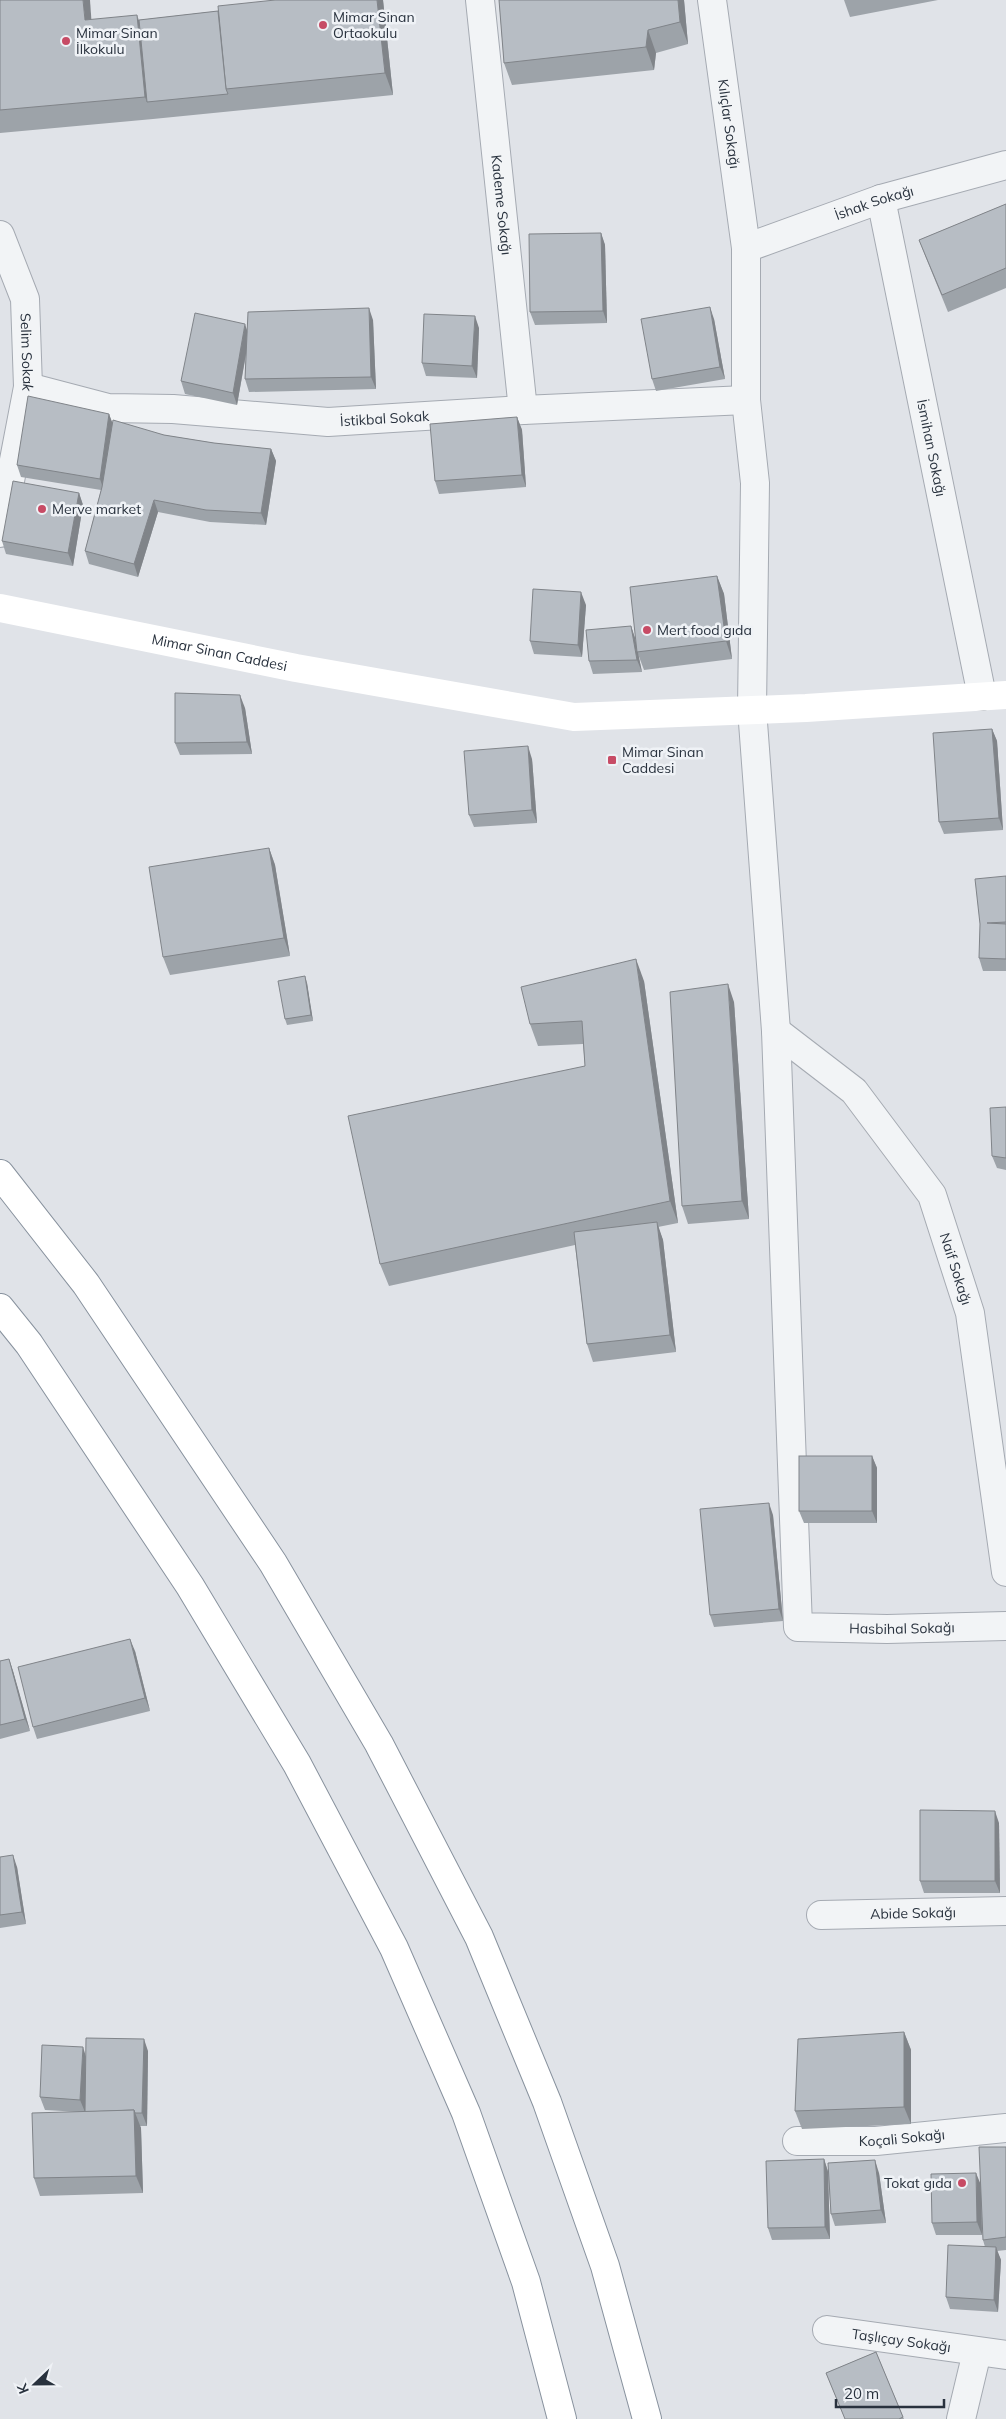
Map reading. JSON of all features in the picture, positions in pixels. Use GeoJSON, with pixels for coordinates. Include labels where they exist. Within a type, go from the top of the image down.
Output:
{"type":"FeatureCollection","features":[{"type":"Feature","properties":{"kind":"main road","name":"Mimar Sinan Caddesi"},"geometry":{"type":"LineString","coordinates":[[0,608],[296,668],[574,717],[752,710],[994,695]]}},
{"type":"Feature","properties":{"kind":"main road"},"geometry":{"type":"LineString","coordinates":[[0,1174],[86,1284],[273,1563],[380,1744],[479,1937],[547,2102],[605,2266],[647,2419]]}},
{"type":"Feature","properties":{"kind":"main road"},"geometry":{"type":"LineString","coordinates":[[0,1308],[28,1344],[190,1586],[301,1773],[394,1948],[466,2113],[526,2282],[562,2419]]}},
{"type":"Feature","properties":{"kind":"main road"},"geometry":{"type":"LineString","coordinates":[[526,2282],[551,2419]]}},
{"type":"Feature","properties":{"kind":"street","name":"Kademe Sokağı"},"geometry":{"type":"LineString","coordinates":[[480,0],[523,410]]}},
{"type":"Feature","properties":{"kind":"street","name":"Kılıçlar Sokağı"},"geometry":{"type":"LineString","coordinates":[[712,0],[746,248],[746,400],[755,483],[752,710],[776,1031],[798,1627]]}},
{"type":"Feature","properties":{"kind":"street","name":"İshak Sokağı"},"geometry":{"type":"LineString","coordinates":[[746,248],[881,199],[1006,165]]}},
{"type":"Feature","properties":{"kind":"street","name":"İsmihan Sokağı"},"geometry":{"type":"LineString","coordinates":[[881,199],[994,695]]}},
{"type":"Feature","properties":{"kind":"street","name":"Selim Sokak"},"geometry":{"type":"LineString","coordinates":[[0,235],[25,299],[28,387],[0,533]]}},
{"type":"Feature","properties":{"kind":"street","name":"İstikbal Sokak"},"geometry":{"type":"LineString","coordinates":[[28,387],[108,408],[173,409],[328,422],[523,410],[746,400]]}},
{"type":"Feature","properties":{"kind":"street","name":"Naif Sokağı"},"geometry":{"type":"LineString","coordinates":[[776,1031],[854,1091],[932,1194],[970,1313],[1006,1572]]}},
{"type":"Feature","properties":{"kind":"street","name":"Hasbihal Sokağı"},"geometry":{"type":"LineString","coordinates":[[798,1627],[887,1629],[1006,1626]]}},
{"type":"Feature","properties":{"kind":"street","name":"Abide Sokağı"},"geometry":{"type":"LineString","coordinates":[[821,1915],[1006,1911]]}},
{"type":"Feature","properties":{"kind":"street","name":"Koçali Sokağı"},"geometry":{"type":"LineString","coordinates":[[797,2141],[876,2141],[1006,2128]]}},
{"type":"Feature","properties":{"kind":"street","name":"Taşlıçay Sokağı"},"geometry":{"type":"LineString","coordinates":[[827,2330],[1006,2355]]}},
{"type":"Feature","properties":{"kind":"street"},"geometry":{"type":"LineString","coordinates":[[961,2419],[977,2352]]}},
{"type":"Feature","properties":{"kind":"building"},"geometry":{"type":"Polygon","coordinates":[[[0,0],[83,0],[85,20],[137,15],[145,97],[0,110],[0,0]]]}},
{"type":"Feature","properties":{"kind":"building"},"geometry":{"type":"Polygon","coordinates":[[[275,0],[377,0],[385,73],[226,89],[218,6],[275,0]]]}},
{"type":"Feature","properties":{"kind":"building"},"geometry":{"type":"Polygon","coordinates":[[[499,0],[678,0],[680,22],[648,30],[646,47],[504,63],[499,0]]]}},
{"type":"Feature","properties":{"kind":"building"},"geometry":{"type":"Polygon","coordinates":[[[218,11],[228,94],[147,102],[139,20],[218,11]]]}},
{"type":"Feature","properties":{"kind":"building"},"geometry":{"type":"Polygon","coordinates":[[[1006,204],[1006,268],[942,295],[919,240],[1006,204]]]}},
{"type":"Feature","properties":{"kind":"building"},"geometry":{"type":"Polygon","coordinates":[[[601,233],[603,311],[530,312],[529,234],[601,233]]]}},
{"type":"Feature","properties":{"kind":"building"},"geometry":{"type":"Polygon","coordinates":[[[710,307],[720,367],[652,379],[641,319],[710,307]]]}},
{"type":"Feature","properties":{"kind":"building"},"geometry":{"type":"Polygon","coordinates":[[[369,308],[371,377],[245,379],[248,312],[369,308]]]}},
{"type":"Feature","properties":{"kind":"building"},"geometry":{"type":"Polygon","coordinates":[[[195,313],[245,324],[233,393],[181,381],[195,313]]]}},
{"type":"Feature","properties":{"kind":"building"},"geometry":{"type":"Polygon","coordinates":[[[424,314],[475,316],[472,366],[422,363],[424,314]]]}},
{"type":"Feature","properties":{"kind":"building"},"geometry":{"type":"Polygon","coordinates":[[[28,396],[109,414],[100,479],[17,465],[28,396]]]}},
{"type":"Feature","properties":{"kind":"building"},"geometry":{"type":"Polygon","coordinates":[[[517,417],[522,475],[435,481],[430,424],[517,417]]]}},
{"type":"Feature","properties":{"kind":"building"},"geometry":{"type":"Polygon","coordinates":[[[113,420],[164,435],[271,449],[261,513],[206,510],[154,500],[134,564],[85,551],[102,487],[113,420]]]}},
{"type":"Feature","properties":{"kind":"building"},"geometry":{"type":"Polygon","coordinates":[[[13,481],[79,493],[68,553],[2,541],[13,481]]]}},
{"type":"Feature","properties":{"kind":"building"},"geometry":{"type":"Polygon","coordinates":[[[717,576],[726,641],[637,652],[630,587],[717,576]]]}},
{"type":"Feature","properties":{"kind":"building"},"geometry":{"type":"Polygon","coordinates":[[[533,589],[581,592],[578,645],[530,641],[533,589]]]}},
{"type":"Feature","properties":{"kind":"building"},"geometry":{"type":"Polygon","coordinates":[[[631,626],[637,660],[589,661],[586,630],[631,626]]]}},
{"type":"Feature","properties":{"kind":"building"},"geometry":{"type":"Polygon","coordinates":[[[175,693],[240,695],[247,742],[175,743],[175,693]]]}},
{"type":"Feature","properties":{"kind":"building"},"geometry":{"type":"Polygon","coordinates":[[[992,729],[999,818],[939,822],[933,733],[992,729]]]}},
{"type":"Feature","properties":{"kind":"building"},"geometry":{"type":"Polygon","coordinates":[[[528,746],[532,810],[469,815],[464,751],[528,746]]]}},
{"type":"Feature","properties":{"kind":"building"},"geometry":{"type":"Polygon","coordinates":[[[269,848],[284,938],[163,957],[149,867],[269,848]]]}},
{"type":"Feature","properties":{"kind":"building"},"geometry":{"type":"Polygon","coordinates":[[[1006,876],[1006,922],[987,923],[1006,924],[1006,959],[979,958],[980,924],[975,879],[1006,876]]]}},
{"type":"Feature","properties":{"kind":"building"},"geometry":{"type":"Polygon","coordinates":[[[636,959],[670,1201],[380,1264],[348,1116],[585,1066],[582,1021],[530,1024],[521,987],[636,959]]]}},
{"type":"Feature","properties":{"kind":"building"},"geometry":{"type":"Polygon","coordinates":[[[305,976],[311,1015],[285,1019],[278,981],[305,976]]]}},
{"type":"Feature","properties":{"kind":"building"},"geometry":{"type":"Polygon","coordinates":[[[728,984],[742,1201],[682,1206],[670,992],[728,984]]]}},
{"type":"Feature","properties":{"kind":"building"},"geometry":{"type":"Polygon","coordinates":[[[1006,1107],[1006,1158],[992,1156],[990,1108],[1006,1107]]]}},
{"type":"Feature","properties":{"kind":"building"},"geometry":{"type":"Polygon","coordinates":[[[657,1222],[670,1335],[587,1344],[574,1232],[657,1222]]]}},
{"type":"Feature","properties":{"kind":"building"},"geometry":{"type":"Polygon","coordinates":[[[799,1456],[872,1456],[872,1511],[799,1511],[799,1456]]]}},
{"type":"Feature","properties":{"kind":"building"},"geometry":{"type":"Polygon","coordinates":[[[769,1503],[779,1609],[710,1615],[700,1509],[769,1503]]]}},
{"type":"Feature","properties":{"kind":"building"},"geometry":{"type":"Polygon","coordinates":[[[130,1639],[145,1698],[33,1727],[18,1667],[130,1639]]]}},
{"type":"Feature","properties":{"kind":"building"},"geometry":{"type":"Polygon","coordinates":[[[9,1659],[25,1719],[0,1725],[0,1661],[9,1659]]]}},
{"type":"Feature","properties":{"kind":"building"},"geometry":{"type":"Polygon","coordinates":[[[920,1810],[995,1811],[995,1881],[920,1881],[920,1810]]]}},
{"type":"Feature","properties":{"kind":"building"},"geometry":{"type":"Polygon","coordinates":[[[13,1855],[22,1912],[0,1915],[0,1857],[13,1855]]]}},
{"type":"Feature","properties":{"kind":"building"},"geometry":{"type":"Polygon","coordinates":[[[904,2032],[904,2107],[795,2111],[798,2039],[904,2032]]]}},
{"type":"Feature","properties":{"kind":"building"},"geometry":{"type":"Polygon","coordinates":[[[86,2038],[144,2039],[142,2113],[135,2113],[134,2110],[85,2112],[86,2038]]]}},
{"type":"Feature","properties":{"kind":"building"},"geometry":{"type":"Polygon","coordinates":[[[42,2045],[83,2047],[80,2100],[40,2097],[42,2045]]]}},
{"type":"Feature","properties":{"kind":"building"},"geometry":{"type":"Polygon","coordinates":[[[134,2110],[136,2176],[34,2178],[32,2113],[134,2110]]]}},
{"type":"Feature","properties":{"kind":"building"},"geometry":{"type":"Polygon","coordinates":[[[979,2147],[1006,2147],[1006,2237],[983,2240],[979,2147]]]}},
{"type":"Feature","properties":{"kind":"building"},"geometry":{"type":"Polygon","coordinates":[[[824,2159],[825,2227],[768,2228],[766,2161],[824,2159]]]}},
{"type":"Feature","properties":{"kind":"building"},"geometry":{"type":"Polygon","coordinates":[[[875,2160],[881,2210],[831,2214],[828,2163],[875,2160]]]}},
{"type":"Feature","properties":{"kind":"building"},"geometry":{"type":"Polygon","coordinates":[[[976,2173],[977,2222],[932,2223],[931,2174],[976,2173]]]}},
{"type":"Feature","properties":{"kind":"building"},"geometry":{"type":"Polygon","coordinates":[[[948,2245],[996,2247],[994,2300],[946,2297],[948,2245]]]}},
{"type":"Feature","properties":{"kind":"building"},"geometry":{"type":"Polygon","coordinates":[[[876,2352],[903,2417],[899,2419],[845,2419],[826,2373],[876,2352]]]}},
{"type":"Feature","properties":{"kind":"place","name":"Mimar Sinan Ortaokulu"},"geometry":{"type":"Point","coordinates":[323,25]}},
{"type":"Feature","properties":{"kind":"place","name":"Mimar Sinan İlkokulu"},"geometry":{"type":"Point","coordinates":[66,41]}},
{"type":"Feature","properties":{"kind":"place","name":"Merve market"},"geometry":{"type":"Point","coordinates":[42,509]}},
{"type":"Feature","properties":{"kind":"place","name":"Mert food gıda"},"geometry":{"type":"Point","coordinates":[647,630]}},
{"type":"Feature","properties":{"kind":"place","name":"Mimar Sinan Caddesi"},"geometry":{"type":"Point","coordinates":[612,760]}},
{"type":"Feature","properties":{"kind":"place","name":"Tokat gıda"},"geometry":{"type":"Point","coordinates":[962,2183]}}]}
